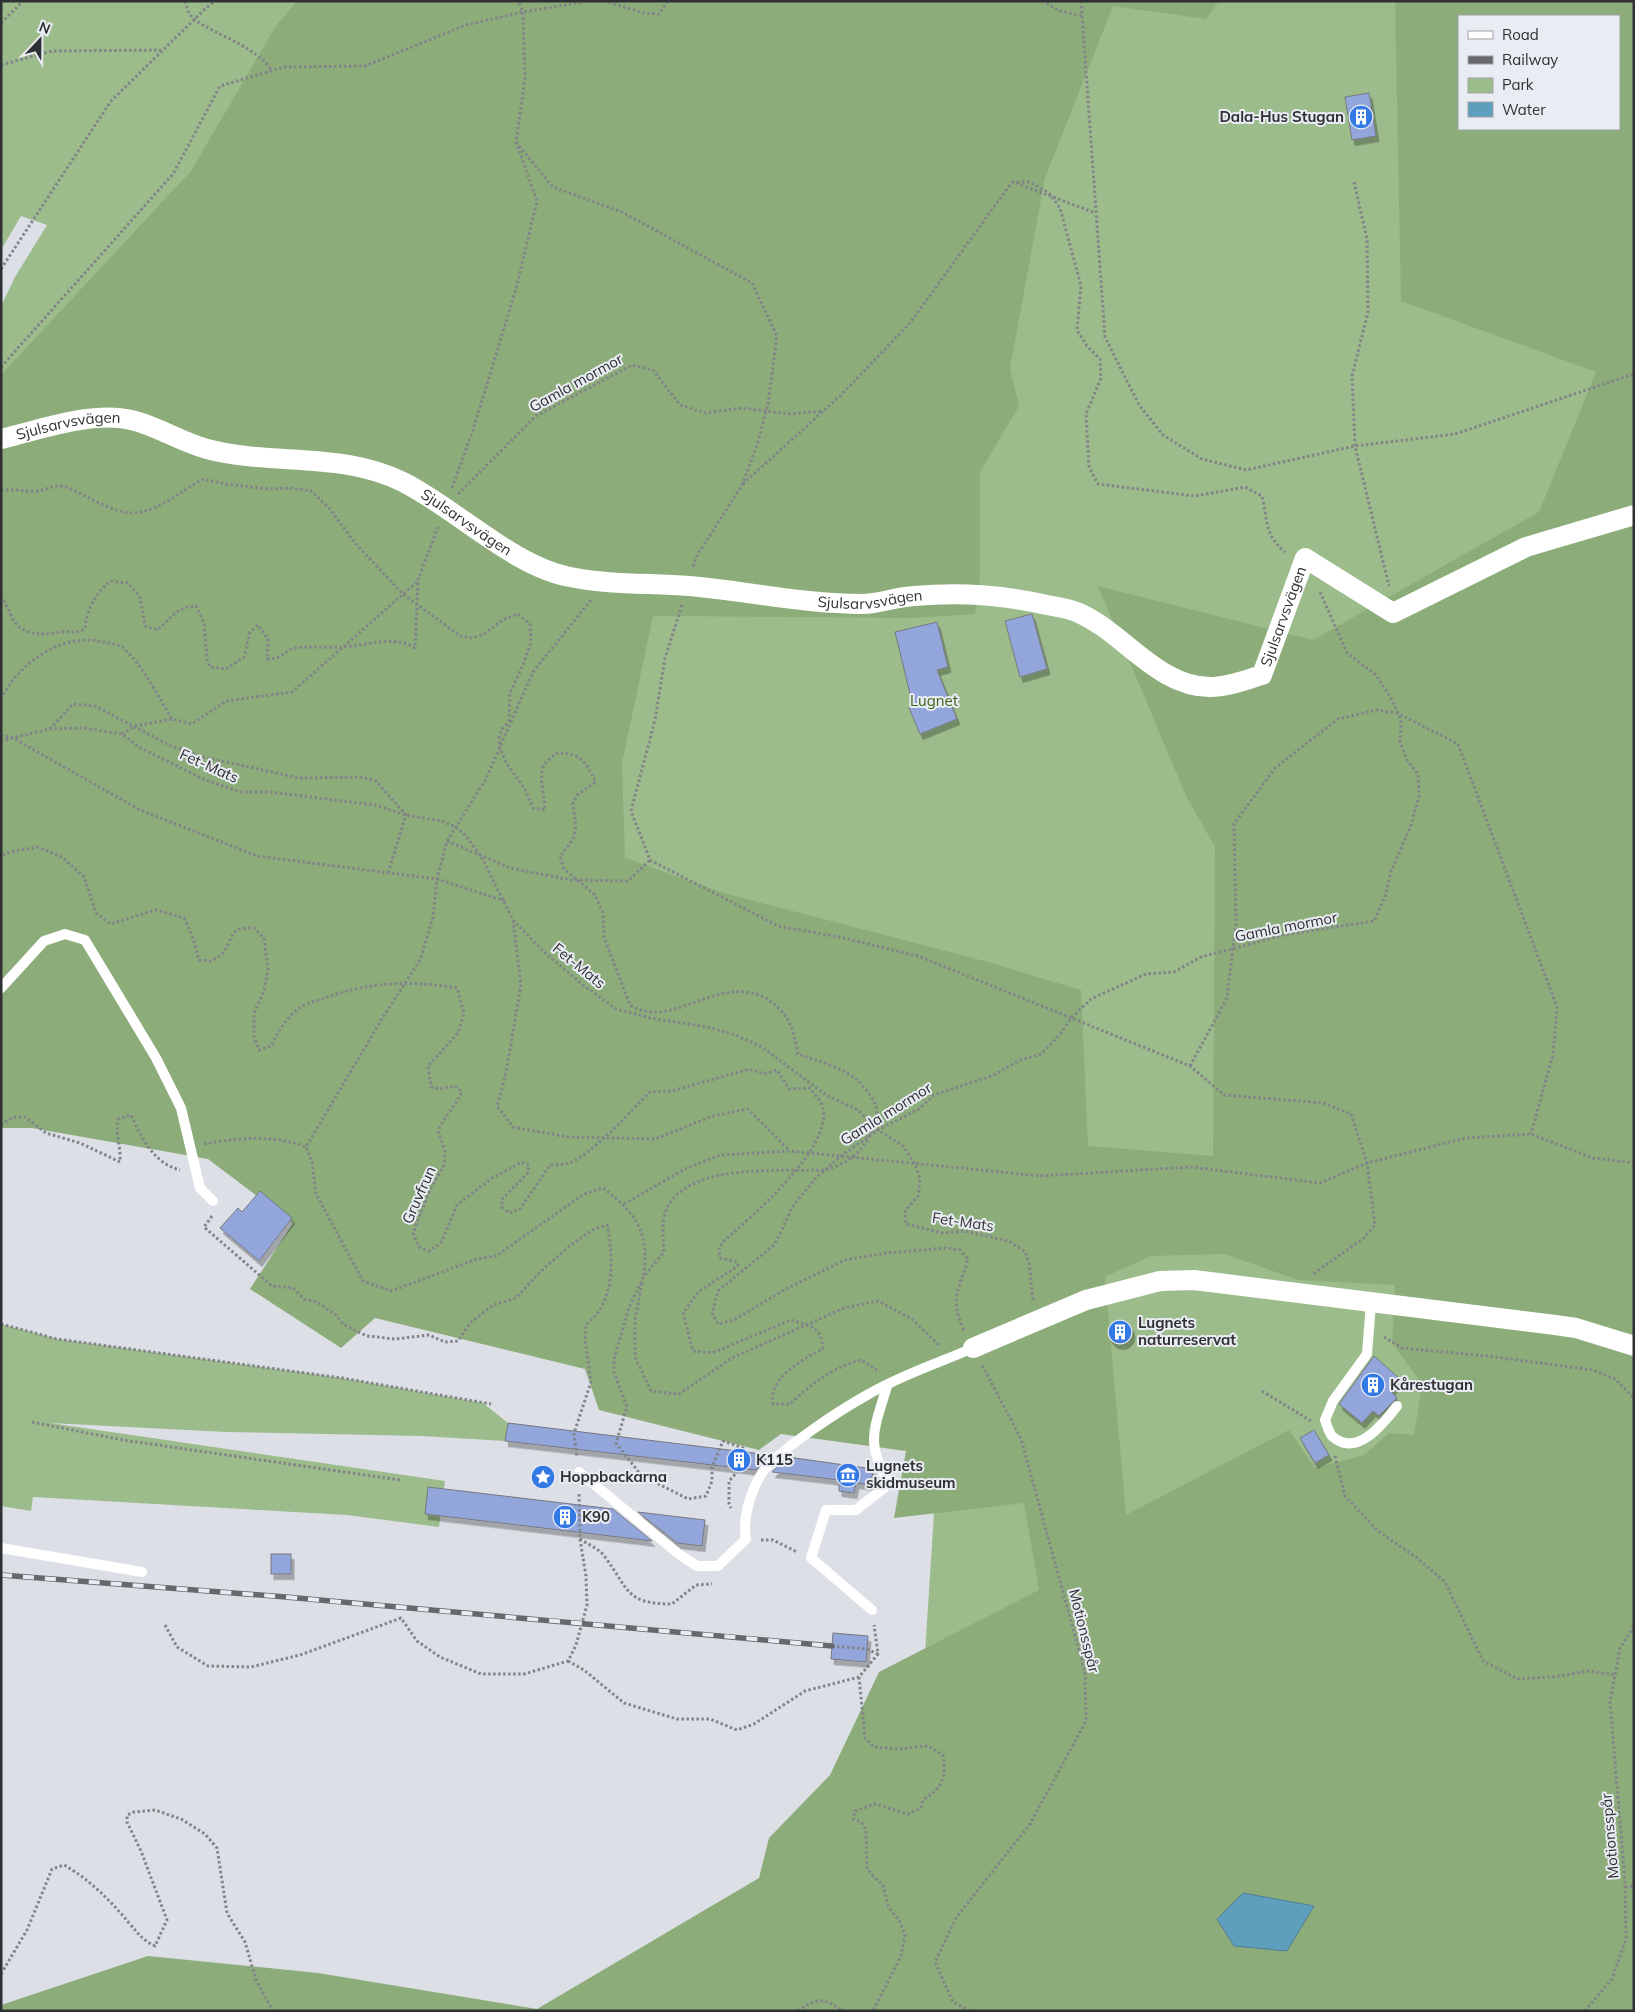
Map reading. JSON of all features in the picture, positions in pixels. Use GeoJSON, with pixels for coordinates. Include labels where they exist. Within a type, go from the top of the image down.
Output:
{"type":"FeatureCollection","features":[{"type":"Feature","properties":{"kind":"street","name":"Sjulsarvsvägen"},"geometry":{"type":"LineString","coordinates":[[1,439],[79,420],[119,418],[174,435],[206,448],[257,456],[343,462],[366,467],[392,476],[446,507],[486,536],[546,570],[568,577],[688,586],[832,604],[868,604],[910,596],[933,595],[1012,597],[1079,613],[1110,632],[1162,671],[1181,682],[1200,687],[1215,687],[1262,675],[1305,558],[1393,613]]}},
{"type":"Feature","properties":{"kind":"street"},"geometry":{"type":"LineString","coordinates":[[1393,613],[1526,547],[1634,515]]}},
{"type":"Feature","properties":{"kind":"street"},"geometry":{"type":"LineString","coordinates":[[973,1348],[1086,1300],[1160,1280],[1194,1280],[1576,1328],[1634,1346]]}},
{"type":"Feature","properties":{"kind":"lane"},"geometry":{"type":"LineString","coordinates":[[1,988],[44,942],[65,934],[85,940],[156,1058],[181,1108],[200,1188],[213,1201]]}},
{"type":"Feature","properties":{"kind":"lane"},"geometry":{"type":"LineString","coordinates":[[1372,1303],[1367,1354],[1333,1401],[1325,1420],[1332,1436],[1343,1442],[1357,1442],[1376,1432],[1397,1406]]}},
{"type":"Feature","properties":{"kind":"lane"},"geometry":{"type":"LineString","coordinates":[[579,1472],[697,1566],[718,1566],[746,1539],[744,1529],[751,1499],[762,1473],[785,1450],[869,1393],[973,1348]]}},
{"type":"Feature","properties":{"kind":"lane"},"geometry":{"type":"LineString","coordinates":[[872,1610],[811,1558],[826,1510],[856,1510],[888,1484],[877,1462],[872,1437],[887,1386]]}},
{"type":"Feature","properties":{"kind":"lane"},"geometry":{"type":"LineString","coordinates":[[1,1548],[142,1572]]}},
{"type":"Feature","properties":{"kind":"path"},"geometry":{"type":"LineString","coordinates":[[1,23],[24,1]]}},
{"type":"Feature","properties":{"kind":"path"},"geometry":{"type":"LineString","coordinates":[[185,1],[194,19],[238,41],[268,64],[272,71]]}},
{"type":"Feature","properties":{"kind":"path"},"geometry":{"type":"LineString","coordinates":[[1,269],[111,100],[215,1]]}},
{"type":"Feature","properties":{"kind":"path"},"geometry":{"type":"LineString","coordinates":[[1,596],[14,622],[23,629],[37,635],[65,632],[74,634],[85,629],[85,617],[98,592],[110,581],[128,583],[140,597],[145,626],[158,630],[186,606],[196,606],[204,623],[207,658],[210,667],[226,669],[244,657],[250,632],[258,625],[268,639],[267,659],[278,659],[293,648],[345,647],[390,641],[406,642],[415,648],[418,580],[473,430],[516,289],[536,201],[516,142],[525,78],[523,12],[518,1]]}},
{"type":"Feature","properties":{"kind":"path"},"geometry":{"type":"LineString","coordinates":[[1,366],[172,174],[220,86],[284,67],[365,66],[466,25],[523,12],[589,1]]}},
{"type":"Feature","properties":{"kind":"path"},"geometry":{"type":"LineString","coordinates":[[604,1],[644,13],[660,14],[668,1]]}},
{"type":"Feature","properties":{"kind":"path"},"geometry":{"type":"LineString","coordinates":[[1042,1],[1060,11],[1082,16]]}},
{"type":"Feature","properties":{"kind":"path"},"geometry":{"type":"LineString","coordinates":[[1081,1],[1104,336],[1139,405],[1163,435],[1202,459],[1246,470],[1355,446],[1455,434],[1634,374]]}},
{"type":"Feature","properties":{"kind":"path"},"geometry":{"type":"LineString","coordinates":[[1,66],[52,51],[162,50]]}},
{"type":"Feature","properties":{"kind":"path"},"geometry":{"type":"LineString","coordinates":[[516,142],[553,188],[622,212],[752,283],[777,336],[768,404],[757,445],[742,485],[696,557]]}},
{"type":"Feature","properties":{"kind":"path"},"geometry":{"type":"LineString","coordinates":[[1012,182],[1095,213]]}},
{"type":"Feature","properties":{"kind":"path"},"geometry":{"type":"LineString","coordinates":[[742,485],[823,411],[910,323],[1012,182]]}},
{"type":"Feature","properties":{"kind":"path"},"geometry":{"type":"LineString","coordinates":[[1012,182],[1030,182],[1049,193],[1060,208],[1081,286],[1077,330],[1087,346],[1100,359],[1101,378],[1092,394],[1086,414],[1089,467],[1098,484],[1195,496],[1245,487],[1262,496],[1267,532],[1276,544],[1287,554],[1305,558]]}},
{"type":"Feature","properties":{"kind":"path"},"geometry":{"type":"LineString","coordinates":[[1354,182],[1367,239],[1368,312],[1352,376],[1355,446],[1393,613]]}},
{"type":"Feature","properties":{"kind":"path","name":"Gamla mormor"},"geometry":{"type":"LineString","coordinates":[[446,507],[536,416],[632,365],[653,370],[680,405],[705,413],[742,408],[790,414],[823,411]]}},
{"type":"Feature","properties":{"kind":"path"},"geometry":{"type":"LineString","coordinates":[[1,491],[9,489],[37,491],[53,486],[64,486],[119,511],[134,513],[155,506],[203,479],[225,484],[269,489],[291,488],[311,491],[329,508],[354,543],[403,594],[460,636],[472,638],[484,634],[504,620],[518,614],[530,624],[531,642],[524,665],[510,693],[509,721],[502,729],[500,748],[507,764],[525,789],[533,808],[545,810],[545,794],[542,780],[544,766],[556,753],[570,753],[587,764],[596,782],[577,795],[573,804],[576,826],[573,839],[560,857],[564,870],[595,895],[603,913],[604,937],[630,1005],[640,1011],[664,1012],[717,994],[735,991],[754,992],[778,1007],[789,1022],[798,1054],[848,1074],[858,1081],[871,1097],[877,1110],[872,1134],[855,1157],[838,1167],[825,1170],[747,1170],[728,1172],[697,1183],[679,1194],[669,1206],[663,1223],[664,1252],[643,1278],[629,1307],[614,1359],[614,1372],[627,1407],[616,1443],[641,1475],[688,1499],[706,1496],[712,1481],[712,1467],[723,1441],[744,1448],[739,1470],[730,1481],[729,1504],[735,1514],[737,1525],[746,1539]]}},
{"type":"Feature","properties":{"kind":"path","name":"Gamla mormor"},"geometry":{"type":"LineString","coordinates":[[973,1348],[955,1308],[956,1294],[968,1260],[960,1250],[946,1248],[887,1253],[845,1260],[784,1290],[734,1320],[718,1324],[712,1313],[718,1291],[735,1275],[762,1256],[775,1244],[793,1206],[816,1178],[841,1156],[878,1130],[919,1109],[934,1095],[994,1075],[1020,1060],[1042,1054],[1062,1032],[1071,1018],[1090,999],[1122,983],[1146,974],[1174,972],[1201,957],[1284,936],[1374,921],[1385,897],[1391,872],[1411,825],[1419,796],[1418,774],[1407,760],[1400,742],[1401,720],[1396,713],[1391,698],[1376,675],[1347,653],[1305,558]]}},
{"type":"Feature","properties":{"kind":"path"},"geometry":{"type":"LineString","coordinates":[[122,734],[135,726],[172,719],[192,724],[226,702],[292,692],[345,647],[418,580]]}},
{"type":"Feature","properties":{"kind":"path"},"geometry":{"type":"LineString","coordinates":[[306,1147],[420,960],[431,925],[437,879],[446,841],[486,779],[533,672],[606,581]]}},
{"type":"Feature","properties":{"kind":"path"},"geometry":{"type":"LineString","coordinates":[[688,586],[665,658],[655,720],[631,811],[650,860],[778,926],[839,936],[918,956],[1190,1066],[1224,1095],[1323,1104],[1351,1114],[1367,1163],[1374,1224],[1364,1238],[1288,1292]]}},
{"type":"Feature","properties":{"kind":"path"},"geometry":{"type":"LineString","coordinates":[[1,699],[8,684],[48,649],[71,641],[96,640],[121,646],[138,667],[172,719]]}},
{"type":"Feature","properties":{"kind":"path"},"geometry":{"type":"LineString","coordinates":[[49,730],[73,704],[95,706],[169,745],[203,757],[300,778],[361,777],[376,781],[406,815],[388,873]]}},
{"type":"Feature","properties":{"kind":"path"},"geometry":{"type":"LineString","coordinates":[[1190,1066],[1227,998],[1236,922],[1234,824],[1275,768],[1338,719],[1376,710],[1396,713],[1458,744],[1557,1007],[1553,1054],[1531,1134]]}},
{"type":"Feature","properties":{"kind":"path","name":"Fet-Mats"},"geometry":{"type":"LineString","coordinates":[[1,741],[49,730],[84,728],[122,734],[139,747],[203,779],[240,792],[270,792],[375,805],[406,815],[441,821],[456,827],[481,856],[506,902],[513,920],[543,951],[583,985],[616,1009],[650,1018],[707,1027],[733,1034],[762,1047],[826,1095],[858,1110],[878,1130],[902,1146],[915,1164],[920,1178],[918,1196],[904,1211],[906,1224],[942,1233],[964,1231],[1009,1241],[1025,1252],[1029,1262],[1034,1298],[1029,1312],[1031,1323]]}},
{"type":"Feature","properties":{"kind":"path"},"geometry":{"type":"LineString","coordinates":[[1,735],[13,738],[140,810],[257,856],[437,879],[506,902]]}},
{"type":"Feature","properties":{"kind":"path"},"geometry":{"type":"LineString","coordinates":[[446,841],[510,868],[578,880],[628,881],[650,860]]}},
{"type":"Feature","properties":{"kind":"path","name":"Gruvfrun"},"geometry":{"type":"LineString","coordinates":[[1,860],[5,853],[38,847],[62,857],[84,877],[96,913],[110,924],[156,910],[184,918],[192,935],[199,960],[211,961],[221,954],[230,935],[242,927],[254,928],[264,938],[268,969],[264,991],[254,1013],[254,1037],[259,1050],[271,1046],[279,1030],[301,1007],[372,984],[406,982],[457,988],[464,1013],[458,1033],[428,1066],[431,1087],[439,1089],[455,1086],[462,1092],[455,1106],[445,1116],[438,1131],[445,1151],[444,1165],[429,1192],[413,1233],[419,1247],[429,1251],[440,1243],[457,1205],[492,1178],[522,1162],[529,1165],[527,1174],[502,1199],[502,1207],[509,1213],[520,1209],[550,1165],[567,1164],[603,1138],[650,1092],[672,1091],[749,1069],[764,1074],[777,1070],[789,1089],[810,1088],[823,1107],[821,1132],[810,1153],[780,1190],[722,1243],[719,1249],[720,1258],[737,1262],[738,1266],[698,1292],[683,1314],[693,1351],[712,1353],[790,1320],[806,1325]]}},
{"type":"Feature","properties":{"kind":"path"},"geometry":{"type":"LineString","coordinates":[[513,920],[521,985],[506,1073],[496,1106],[513,1127],[568,1137],[655,1140],[713,1116],[748,1109],[790,1151]]}},
{"type":"Feature","properties":{"kind":"path"},"geometry":{"type":"LineString","coordinates":[[1,1124],[13,1117],[25,1117],[46,1133],[80,1143],[120,1162],[121,1147],[115,1132],[118,1119],[130,1115],[143,1140],[158,1160],[170,1168],[198,1174]]}},
{"type":"Feature","properties":{"kind":"path"},"geometry":{"type":"LineString","coordinates":[[624,1204],[685,1169],[720,1155],[790,1151],[1040,1176],[1191,1167],[1320,1183],[1367,1163],[1466,1138],[1531,1134],[1593,1158],[1634,1163]]}},
{"type":"Feature","properties":{"kind":"path"},"geometry":{"type":"LineString","coordinates":[[191,1147],[242,1137],[288,1140],[306,1147],[312,1162],[316,1194],[363,1281],[392,1292],[477,1259],[496,1256],[584,1194],[603,1188],[624,1204],[644,1234],[645,1267],[635,1320],[636,1357],[650,1391],[679,1394],[732,1358],[844,1308],[878,1301],[912,1319],[952,1357]]}},
{"type":"Feature","properties":{"kind":"path"},"geometry":{"type":"LineString","coordinates":[[213,1201],[213,1216],[204,1227],[272,1286],[293,1288],[304,1299],[317,1302],[336,1315],[343,1324],[367,1336],[395,1339],[429,1334],[444,1342],[458,1341],[470,1323],[493,1305],[516,1298],[540,1272],[572,1244],[594,1229],[607,1226],[611,1265],[606,1292],[597,1316],[586,1324],[585,1339],[591,1382],[574,1433],[579,1472],[580,1539],[586,1576],[587,1605],[576,1645],[568,1661]]}},
{"type":"Feature","properties":{"kind":"path"},"geometry":{"type":"LineString","coordinates":[[1,1324],[57,1340],[342,1378],[491,1404]]}},
{"type":"Feature","properties":{"kind":"path"},"geometry":{"type":"LineString","coordinates":[[806,1325],[817,1330],[822,1336],[823,1349],[806,1357],[778,1381],[772,1398],[773,1404],[790,1404],[811,1384],[845,1364],[861,1360],[878,1369],[887,1386]]}},
{"type":"Feature","properties":{"kind":"path"},"geometry":{"type":"LineString","coordinates":[[1369,1327],[1402,1348],[1487,1356],[1593,1370],[1615,1379],[1634,1398]]}},
{"type":"Feature","properties":{"kind":"path","name":"Motionsspår"},"geometry":{"type":"LineString","coordinates":[[952,1357],[982,1364],[1022,1439],[1085,1672],[1086,1721],[1030,1824],[956,1918],[935,1962],[953,2002],[970,2011]]}},
{"type":"Feature","properties":{"kind":"path"},"geometry":{"type":"LineString","coordinates":[[1262,1391],[1316,1424]]}},
{"type":"Feature","properties":{"kind":"path"},"geometry":{"type":"LineString","coordinates":[[32,1422],[123,1440],[400,1480]]}},
{"type":"Feature","properties":{"kind":"path"},"geometry":{"type":"LineString","coordinates":[[1334,1454],[1346,1496],[1378,1531],[1417,1558],[1445,1582],[1483,1661],[1518,1679],[1553,1678],[1589,1671],[1615,1675]]}},
{"type":"Feature","properties":{"kind":"path"},"geometry":{"type":"LineString","coordinates":[[580,1539],[604,1555],[622,1584],[638,1600],[672,1604],[696,1585],[716,1583]]}},
{"type":"Feature","properties":{"kind":"path"},"geometry":{"type":"LineString","coordinates":[[773,1540],[811,1558]]}},
{"type":"Feature","properties":{"kind":"path"},"geometry":{"type":"LineString","coordinates":[[165,1625],[178,1647],[208,1666],[251,1667],[300,1655],[401,1618],[417,1640],[440,1657],[481,1674],[524,1674],[568,1661],[584,1670],[624,1703],[677,1719],[710,1719],[737,1730],[754,1724],[805,1691],[859,1677],[878,1654],[872,1610]]}},
{"type":"Feature","properties":{"kind":"path","name":"Motionsspår"},"geometry":{"type":"LineString","coordinates":[[1585,2011],[1612,1979],[1626,1939],[1625,1887],[1610,1702],[1620,1648],[1634,1626]]}},
{"type":"Feature","properties":{"kind":"path"},"geometry":{"type":"LineString","coordinates":[[832,1646],[867,1649],[878,1654]]}},
{"type":"Feature","properties":{"kind":"path"},"geometry":{"type":"LineString","coordinates":[[859,1677],[865,1738],[874,1747],[899,1749],[928,1746],[943,1755],[945,1772],[938,1790],[923,1800],[921,1808],[908,1814],[875,1804],[855,1811],[853,1819],[861,1822],[866,1830],[867,1868],[883,1885],[888,1906],[900,1922],[905,1935],[901,1956],[873,2011]]}},
{"type":"Feature","properties":{"kind":"path"},"geometry":{"type":"LineString","coordinates":[[1,1974],[27,1930],[52,1868],[64,1865],[82,1875],[130,1923],[141,1938],[155,1946],[168,1920],[141,1851],[127,1822],[126,1814],[155,1810],[189,1824],[205,1834],[216,1848],[227,1913],[245,1942],[256,1980],[273,2011]]}},
{"type":"Feature","properties":{"kind":"path"},"geometry":{"type":"LineString","coordinates":[[1625,1887],[1634,1886]]}},
{"type":"Feature","properties":{"kind":"path"},"geometry":{"type":"LineString","coordinates":[[798,2011],[811,2001],[819,2000],[834,2004],[842,2011]]}},
{"type":"Feature","properties":{"kind":"green space","name":"Lugnet"},"geometry":{"type":"Polygon","coordinates":[[[1,1],[1634,1],[1634,1887],[909,1903],[941,1404],[196,1134],[1,1118],[1,306],[15,277],[47,225],[21,216],[1,250],[1,1]]]}},
{"type":"Feature","properties":{"kind":"green space","name":"Lugnet"},"geometry":{"type":"Polygon","coordinates":[[[297,1],[1219,1],[1206,19],[1113,6],[1045,178],[1010,368],[1019,406],[980,472],[980,574],[975,614],[911,618],[653,616],[622,763],[625,858],[727,894],[988,962],[1081,990],[1088,1146],[1213,1156],[1215,847],[1186,796],[1098,586],[1313,640],[1539,512],[1596,372],[1401,301],[1395,1],[1634,1],[1634,2011],[1,2011],[1,2005],[148,1956],[318,1973],[537,2009],[759,1878],[769,1838],[830,1775],[879,1672],[1039,1590],[1024,1503],[894,1518],[906,1451],[781,1434],[759,1450],[599,1410],[585,1369],[375,1318],[341,1348],[250,1289],[293,1223],[208,1159],[32,1128],[1,1128],[1,375],[191,171],[276,26],[297,1]],[[1225,1254],[1151,1256],[1105,1277],[1126,1515],[1289,1430],[1315,1468],[1364,1455],[1389,1433],[1414,1435],[1422,1384],[1392,1343],[1395,1285],[1298,1280],[1225,1254]]]}},
{"type":"Feature","properties":{"kind":"green space"},"geometry":{"type":"Polygon","coordinates":[[[1,1324],[57,1339],[342,1378],[483,1403],[508,1423],[505,1441],[421,1436],[226,1432],[50,1423],[445,1481],[439,1527],[347,1515],[33,1497],[31,1511],[1,1506],[1,1324]]]}},
{"type":"Feature","properties":{"kind":"water"},"geometry":{"type":"Polygon","coordinates":[[[1243,1893],[1314,1906],[1287,1951],[1234,1946],[1217,1919],[1243,1893]]]}},
{"type":"Feature","properties":{"kind":"building","name":"Dala-Hus Stugan"},"geometry":{"type":"Polygon","coordinates":[[[1369,93],[1376,136],[1352,140],[1345,97],[1369,93]]]}},
{"type":"Feature","properties":{"kind":"building"},"geometry":{"type":"Polygon","coordinates":[[[1032,614],[1047,669],[1020,677],[1005,621],[1032,614]]]}},
{"type":"Feature","properties":{"kind":"building"},"geometry":{"type":"Polygon","coordinates":[[[937,622],[948,667],[937,670],[957,719],[920,734],[909,708],[913,706],[895,632],[937,622]]]}},
{"type":"Feature","properties":{"kind":"building"},"geometry":{"type":"Polygon","coordinates":[[[260,1191],[292,1218],[259,1261],[220,1228],[238,1208],[242,1212],[260,1191]]]}},
{"type":"Feature","properties":{"kind":"building","name":"Lugnets naturreservat"},"geometry":{"type":"Polygon","coordinates":[[[1120,1320],[1129,1323],[1132,1332],[1129,1341],[1120,1344],[1111,1341],[1108,1332],[1111,1323],[1120,1320]]]}},
{"type":"Feature","properties":{"kind":"building","name":"Kårestugan"},"geometry":{"type":"Polygon","coordinates":[[[1374,1356],[1400,1379],[1391,1391],[1397,1398],[1379,1416],[1373,1411],[1362,1423],[1339,1404],[1374,1356]]]}},
{"type":"Feature","properties":{"kind":"building","name":"K115"},"geometry":{"type":"Polygon","coordinates":[[[508,1423],[770,1455],[756,1470],[505,1441],[508,1423]]]}},
{"type":"Feature","properties":{"kind":"building"},"geometry":{"type":"Polygon","coordinates":[[[1314,1430],[1329,1455],[1315,1463],[1300,1438],[1314,1430]]]}},
{"type":"Feature","properties":{"kind":"building"},"geometry":{"type":"Polygon","coordinates":[[[788,1457],[873,1469],[871,1485],[856,1483],[854,1493],[839,1491],[839,1480],[772,1472],[788,1457]]]}},
{"type":"Feature","properties":{"kind":"building","name":"K90"},"geometry":{"type":"Polygon","coordinates":[[[428,1487],[613,1509],[652,1541],[425,1514],[428,1487]]]}},
{"type":"Feature","properties":{"kind":"building"},"geometry":{"type":"Polygon","coordinates":[[[638,1512],[705,1520],[702,1546],[677,1543],[638,1512]]]}},
{"type":"Feature","properties":{"kind":"building"},"geometry":{"type":"Polygon","coordinates":[[[271,1554],[291,1554],[291,1574],[271,1574],[271,1554]]]}},
{"type":"Feature","properties":{"kind":"building"},"geometry":{"type":"Polygon","coordinates":[[[833,1633],[868,1636],[866,1662],[831,1659],[833,1633]]]}},
{"type":"Feature","properties":{"kind":"railway"},"geometry":{"type":"LineString","coordinates":[[1,1575],[286,1597],[832,1646]]}},
{"type":"Feature","properties":{"kind":"place","name":"Dala-Hus Stugan"},"geometry":{"type":"Point","coordinates":[1361,117]}},
{"type":"Feature","properties":{"kind":"place","name":"Lugnets naturreservat"},"geometry":{"type":"Point","coordinates":[1120,1332]}},
{"type":"Feature","properties":{"kind":"place","name":"Kårestugan"},"geometry":{"type":"Point","coordinates":[1373,1385]}},
{"type":"Feature","properties":{"kind":"place","name":"K115"},"geometry":{"type":"Point","coordinates":[739,1460]}},
{"type":"Feature","properties":{"kind":"place","name":"Lugnets skidmuseum"},"geometry":{"type":"Point","coordinates":[848,1475]}},
{"type":"Feature","properties":{"kind":"place","name":"Hoppbackarna"},"geometry":{"type":"Point","coordinates":[543,1477]}},
{"type":"Feature","properties":{"kind":"place","name":"K90"},"geometry":{"type":"Point","coordinates":[565,1517]}}]}
